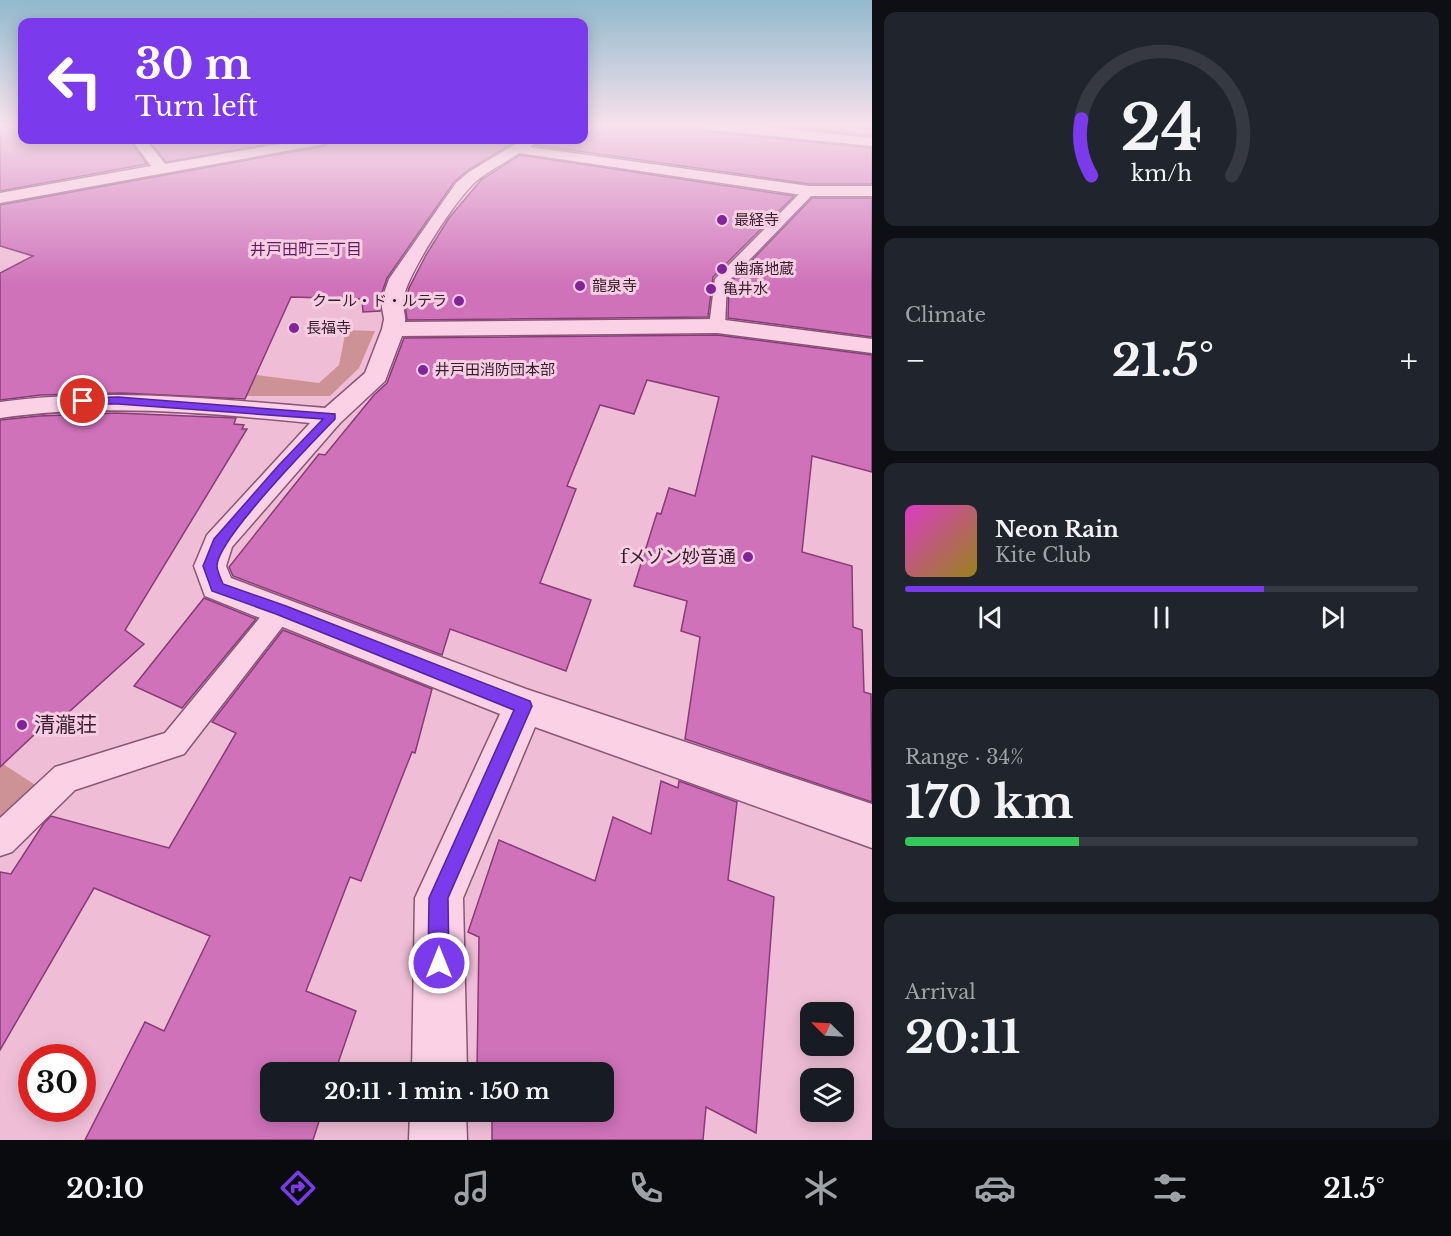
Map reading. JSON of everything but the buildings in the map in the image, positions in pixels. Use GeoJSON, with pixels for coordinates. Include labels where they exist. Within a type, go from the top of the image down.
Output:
{"type":"FeatureCollection","features":[{"type":"Feature","properties":{"kind":"street"},"geometry":{"type":"LineString","coordinates":[[0,198],[106,178]]}},
{"type":"Feature","properties":{"kind":"street"},"geometry":{"type":"LineString","coordinates":[[471,178],[462,186],[399,279],[392,302],[396,319],[376,376],[331,417],[218,543],[210,566],[217,587],[524,706],[872,826]]}},
{"type":"Feature","properties":{"kind":"street"},"geometry":{"type":"LineString","coordinates":[[714,178],[810,191],[872,191]]}},
{"type":"Feature","properties":{"kind":"street"},"geometry":{"type":"LineString","coordinates":[[393,329],[717,326],[872,346]]}},
{"type":"Feature","properties":{"kind":"street"},"geometry":{"type":"LineString","coordinates":[[0,410],[27,405],[118,400],[331,417]]}},
{"type":"Feature","properties":{"kind":"street"},"geometry":{"type":"LineString","coordinates":[[438,1062],[439,898],[524,706]]}},
{"type":"Feature","properties":{"kind":"street"},"geometry":{"type":"LineString","coordinates":[[438,1122],[438,1140]]}},
{"type":"Feature","properties":{"kind":"lane"},"geometry":{"type":"LineString","coordinates":[[717,326],[720,282],[810,191]]}},
{"type":"Feature","properties":{"kind":"lane"},"geometry":{"type":"LineString","coordinates":[[0,840],[66,778],[174,744],[281,610]]}},
{"type":"Feature","properties":{"kind":"shaded area"},"geometry":{"type":"Polygon","coordinates":[[[346,330],[375,331],[359,368],[330,396],[203,396],[170,364],[319,383],[339,365],[346,330]]]}},
{"type":"Feature","properties":{"kind":"shaded area"},"geometry":{"type":"Polygon","coordinates":[[[0,762],[40,788],[0,823],[0,762]]]}},
{"type":"Feature","properties":{"kind":"place","name":"最経寺"},"geometry":{"type":"Point","coordinates":[722,220]}},
{"type":"Feature","properties":{"kind":"place","name":"歯痛地蔵"},"geometry":{"type":"Point","coordinates":[722,269]}},
{"type":"Feature","properties":{"kind":"place","name":"龍泉寺"},"geometry":{"type":"Point","coordinates":[580,286]}},
{"type":"Feature","properties":{"kind":"place","name":"亀井水"},"geometry":{"type":"Point","coordinates":[711,289]}},
{"type":"Feature","properties":{"kind":"place","name":"クール・ド・ルテラ"},"geometry":{"type":"Point","coordinates":[459,301]}},
{"type":"Feature","properties":{"kind":"place","name":"長福寺"},"geometry":{"type":"Point","coordinates":[294,328]}},
{"type":"Feature","properties":{"kind":"place","name":"井戸田消防団本部"},"geometry":{"type":"Point","coordinates":[423,370]}},
{"type":"Feature","properties":{"kind":"place","name":"fメゾン妙音通"},"geometry":{"type":"Point","coordinates":[748,557]}},
{"type":"Feature","properties":{"kind":"place","name":"清瀧荘"},"geometry":{"type":"Point","coordinates":[22,725]}},
{"type":"Feature","properties":{"kind":"district","name":"井戸田町三丁目"},"geometry":{"type":"Point","coordinates":[306,249]}},
{"type":"Feature","properties":{"kind":"route"},"geometry":{"type":"LineString","coordinates":[[83,401],[118,400],[331,417],[218,543],[210,566],[217,587],[524,706],[439,898],[439,963]]}}]}
